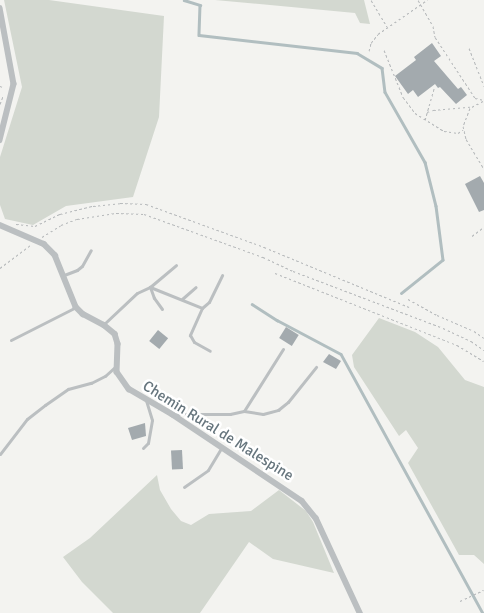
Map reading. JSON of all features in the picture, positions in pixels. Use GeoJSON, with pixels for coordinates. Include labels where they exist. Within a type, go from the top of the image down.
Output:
{"type":"FeatureCollection","features":[{"type":"Feature","properties":{"kind":"street"},"geometry":{"type":"LineString","coordinates":[[0,8],[14,84],[0,140]]}},
{"type":"Feature","properties":{"kind":"street"},"geometry":{"type":"LineString","coordinates":[[2,226],[49,248],[64,275],[76,307],[83,314],[104,325],[114,334],[117,341],[116,366]]}},
{"type":"Feature","properties":{"kind":"street","name":"Chemin Rural de Malespine"},"geometry":{"type":"LineString","coordinates":[[116,366],[123,383],[146,400],[172,414],[293,494],[311,510],[360,613]]}},
{"type":"Feature","properties":{"kind":"lane"},"geometry":{"type":"LineString","coordinates":[[64,275],[82,266],[91,250]]}},
{"type":"Feature","properties":{"kind":"lane"},"geometry":{"type":"LineString","coordinates":[[104,325],[137,293],[150,287],[176,265]]}},
{"type":"Feature","properties":{"kind":"lane"},"geometry":{"type":"LineString","coordinates":[[210,351],[194,342],[190,335],[202,308],[209,302],[222,275]]}},
{"type":"Feature","properties":{"kind":"lane"},"geometry":{"type":"LineString","coordinates":[[150,287],[202,308]]}},
{"type":"Feature","properties":{"kind":"lane"},"geometry":{"type":"LineString","coordinates":[[150,287],[154,298],[162,309]]}},
{"type":"Feature","properties":{"kind":"lane"},"geometry":{"type":"LineString","coordinates":[[182,299],[196,287]]}},
{"type":"Feature","properties":{"kind":"lane"},"geometry":{"type":"LineString","coordinates":[[11,340],[76,307]]}},
{"type":"Feature","properties":{"kind":"lane"},"geometry":{"type":"LineString","coordinates":[[244,411],[283,349]]}},
{"type":"Feature","properties":{"kind":"lane"},"geometry":{"type":"LineString","coordinates":[[0,454],[27,419],[45,405],[68,389],[91,383],[106,376],[116,366]]}},
{"type":"Feature","properties":{"kind":"lane"},"geometry":{"type":"LineString","coordinates":[[172,414],[230,414],[244,411],[263,414],[278,410],[288,402],[316,367]]}},
{"type":"Feature","properties":{"kind":"lane"},"geometry":{"type":"LineString","coordinates":[[143,448],[148,443],[152,420],[146,400]]}},
{"type":"Feature","properties":{"kind":"lane"},"geometry":{"type":"LineString","coordinates":[[184,488],[208,470],[222,447]]}},
{"type":"Feature","properties":{"kind":"path"},"geometry":{"type":"LineString","coordinates":[[372,0],[388,27]]}},
{"type":"Feature","properties":{"kind":"path"},"geometry":{"type":"LineString","coordinates":[[418,0],[433,26],[435,37],[455,68],[475,98],[484,100]]}},
{"type":"Feature","properties":{"kind":"path"},"geometry":{"type":"LineString","coordinates":[[369,51],[374,37],[427,0]]}},
{"type":"Feature","properties":{"kind":"path"},"geometry":{"type":"LineString","coordinates":[[469,48],[484,86]]}},
{"type":"Feature","properties":{"kind":"path"},"geometry":{"type":"LineString","coordinates":[[384,50],[389,58],[394,78],[410,108],[425,121],[444,130],[458,133],[463,130]]}},
{"type":"Feature","properties":{"kind":"path"},"geometry":{"type":"LineString","coordinates":[[0,86],[6,89],[0,104]]}},
{"type":"Feature","properties":{"kind":"path"},"geometry":{"type":"LineString","coordinates":[[425,121],[434,88]]}},
{"type":"Feature","properties":{"kind":"path"},"geometry":{"type":"LineString","coordinates":[[484,100],[471,107],[466,113],[463,130],[466,139],[484,169]]}},
{"type":"Feature","properties":{"kind":"path"},"geometry":{"type":"LineString","coordinates":[[427,112],[471,107]]}},
{"type":"Feature","properties":{"kind":"path"},"geometry":{"type":"LineString","coordinates":[[2,226],[13,224],[35,226],[60,214],[93,206],[120,203],[146,204],[264,247],[410,307]]}},
{"type":"Feature","properties":{"kind":"path"},"geometry":{"type":"LineString","coordinates":[[0,268],[61,224],[77,219],[116,213],[144,214],[263,257],[293,271],[443,328],[471,341],[484,350]]}},
{"type":"Feature","properties":{"kind":"path"},"geometry":{"type":"LineString","coordinates":[[472,236],[484,227]]}},
{"type":"Feature","properties":{"kind":"path"},"geometry":{"type":"LineString","coordinates":[[275,274],[457,344],[484,361]]}},
{"type":"Feature","properties":{"kind":"path"},"geometry":{"type":"LineString","coordinates":[[408,299],[437,315],[474,330],[484,338]]}},
{"type":"Feature","properties":{"kind":"path"},"geometry":{"type":"LineString","coordinates":[[460,601],[484,590]]}},
{"type":"Feature","properties":{"kind":"shaded area"},"geometry":{"type":"Polygon","coordinates":[[[4,0],[49,0],[164,16],[159,117],[133,197],[66,206],[33,225],[5,219],[0,205],[0,157],[22,87],[4,0]]]}},
{"type":"Feature","properties":{"kind":"shaded area"},"geometry":{"type":"Polygon","coordinates":[[[215,0],[364,0],[370,24],[360,23],[355,13],[215,0]]]}},
{"type":"Feature","properties":{"kind":"shaded area"},"geometry":{"type":"Polygon","coordinates":[[[379,318],[415,332],[438,347],[465,380],[484,387],[484,564],[474,555],[459,555],[408,463],[418,448],[406,430],[399,436],[354,367],[352,355],[379,318]]]}},
{"type":"Feature","properties":{"kind":"shaded area"},"geometry":{"type":"Polygon","coordinates":[[[157,475],[160,490],[171,509],[181,521],[191,525],[209,514],[251,511],[279,490],[306,511],[313,522],[334,573],[273,559],[249,542],[200,613],[113,613],[82,582],[63,557],[90,538],[157,475]]]}},
{"type":"Feature","properties":{"kind":"building"},"geometry":{"type":"Polygon","coordinates":[[[432,43],[441,56],[434,61],[458,89],[461,87],[467,95],[456,104],[435,84],[418,97],[413,90],[408,94],[395,76],[416,60],[414,57],[432,43]]]}},
{"type":"Feature","properties":{"kind":"building"},"geometry":{"type":"Polygon","coordinates":[[[480,176],[484,183],[484,210],[479,212],[465,184],[480,176]]]}},
{"type":"Feature","properties":{"kind":"building"},"geometry":{"type":"Polygon","coordinates":[[[286,327],[299,335],[292,346],[279,338],[286,327]]]}},
{"type":"Feature","properties":{"kind":"building"},"geometry":{"type":"Polygon","coordinates":[[[158,330],[168,338],[159,349],[149,341],[158,330]]]}},
{"type":"Feature","properties":{"kind":"building"},"geometry":{"type":"Polygon","coordinates":[[[329,354],[341,361],[336,369],[323,362],[329,354]]]}},
{"type":"Feature","properties":{"kind":"building"},"geometry":{"type":"Polygon","coordinates":[[[145,423],[146,436],[132,440],[128,428],[145,423]]]}},
{"type":"Feature","properties":{"kind":"building"},"geometry":{"type":"Polygon","coordinates":[[[182,450],[183,469],[172,470],[171,451],[182,450]]]}},
{"type":"Feature","properties":{"kind":"waterway"},"geometry":{"type":"LineString","coordinates":[[184,0],[200,5],[199,35],[357,53],[382,68],[385,92],[425,162],[436,206],[443,260],[402,293]]}},
{"type":"Feature","properties":{"kind":"waterway"},"geometry":{"type":"LineString","coordinates":[[252,304],[277,320],[341,354],[483,613]]}}]}
